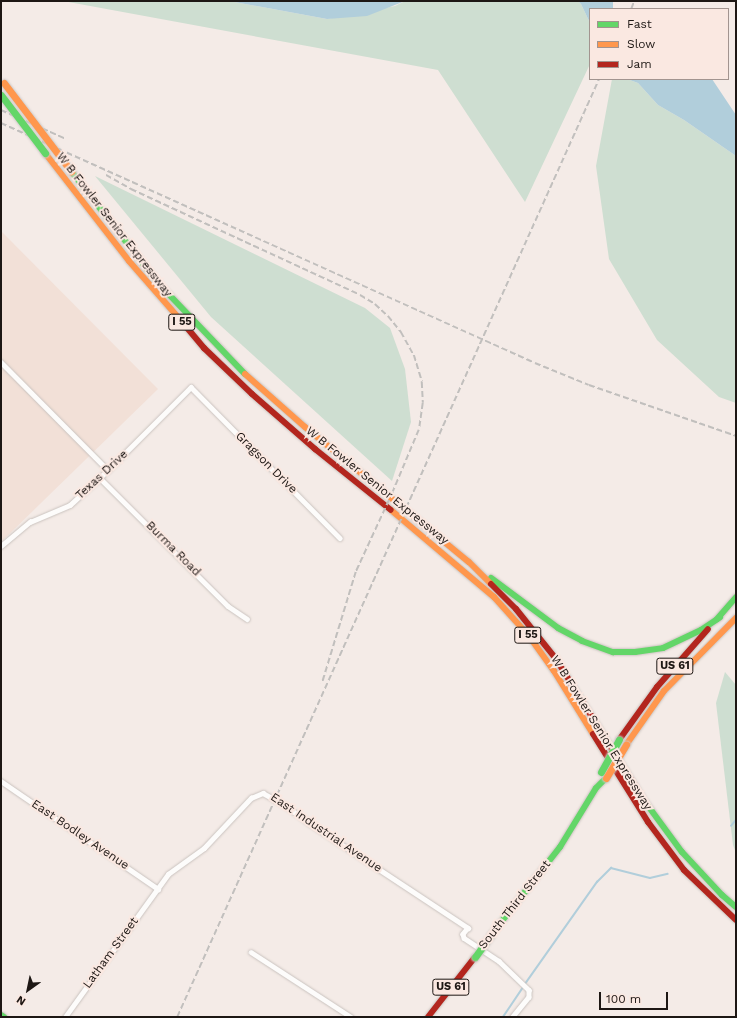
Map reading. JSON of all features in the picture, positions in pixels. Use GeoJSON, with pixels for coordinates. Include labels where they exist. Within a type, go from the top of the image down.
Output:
{"type":"FeatureCollection","features":[{"type":"Feature","properties":{"kind":"main road","name":"W B Fowler Senior Expressway"},"geometry":{"type":"LineString","coordinates":[[3,80],[158,283],[235,365],[305,428],[469,562],[516,609],[556,659],[652,812],[682,852],[722,895],[736,907]]}},
{"type":"Feature","properties":{"kind":"main road","name":"W B Fowler Senior Expressway"},"geometry":{"type":"LineString","coordinates":[[1,95],[129,261],[204,348],[252,394],[315,449],[433,544],[494,597],[524,631],[554,671],[648,822],[684,870],[736,920]]}},
{"type":"Feature","properties":{"kind":"main road"},"geometry":{"type":"LineString","coordinates":[[469,562],[558,628],[582,641],[613,652],[635,652],[663,648],[701,630],[720,617]]}},
{"type":"Feature","properties":{"kind":"main road","name":"South Third Street"},"geometry":{"type":"LineString","coordinates":[[428,1017],[560,847],[596,788],[619,740],[657,687],[736,597]]}},
{"type":"Feature","properties":{"kind":"main road","name":"South Third Street"},"geometry":{"type":"LineString","coordinates":[[603,775],[664,691],[736,618]]}},
{"type":"Feature","properties":{"kind":"street"},"geometry":{"type":"LineString","coordinates":[[1,362],[108,470]]}},
{"type":"Feature","properties":{"kind":"street","name":"Texas Drive"},"geometry":{"type":"LineString","coordinates":[[1,546],[30,522],[70,505],[100,478],[191,387]]}},
{"type":"Feature","properties":{"kind":"street","name":"Gragson Drive"},"geometry":{"type":"LineString","coordinates":[[191,387],[340,538]]}},
{"type":"Feature","properties":{"kind":"street","name":"Burma Road"},"geometry":{"type":"LineString","coordinates":[[100,478],[228,606],[246,619]]}},
{"type":"Feature","properties":{"kind":"street","name":"East Bodley Avenue"},"geometry":{"type":"LineString","coordinates":[[1,781],[158,889]]}},
{"type":"Feature","properties":{"kind":"street","name":"East Industrial Avenue"},"geometry":{"type":"LineString","coordinates":[[158,889],[168,874],[204,848],[245,803],[255,795],[263,793],[286,806],[309,823],[468,928],[463,934],[464,938],[499,961],[527,989],[529,997],[513,1017]]}},
{"type":"Feature","properties":{"kind":"street","name":"Latham Street"},"geometry":{"type":"LineString","coordinates":[[65,1017],[158,889]]}},
{"type":"Feature","properties":{"kind":"street"},"geometry":{"type":"LineString","coordinates":[[251,952],[350,1017]]}},
{"type":"Feature","properties":{"kind":"shaded area"},"geometry":{"type":"Polygon","coordinates":[[[1,231],[158,389],[1,542],[1,231]]]}},
{"type":"Feature","properties":{"kind":"green space"},"geometry":{"type":"Polygon","coordinates":[[[63,1],[229,1],[327,19],[395,6],[405,1],[578,1],[589,21],[589,66],[525,202],[438,70],[63,1]]]}},
{"type":"Feature","properties":{"kind":"green space"},"geometry":{"type":"Polygon","coordinates":[[[612,80],[630,80],[638,83],[658,105],[684,120],[736,156],[736,403],[719,397],[657,340],[609,259],[596,166],[612,80]]]}},
{"type":"Feature","properties":{"kind":"green space"},"geometry":{"type":"Polygon","coordinates":[[[95,176],[365,308],[390,328],[405,369],[411,422],[392,481],[211,317],[95,176]]]}},
{"type":"Feature","properties":{"kind":"green space"},"geometry":{"type":"Polygon","coordinates":[[[725,672],[736,685],[736,853],[733,845],[716,703],[725,672]]]}},
{"type":"Feature","properties":{"kind":"water"},"geometry":{"type":"Polygon","coordinates":[[[229,1],[405,1],[367,16],[327,19],[229,1]]]}},
{"type":"Feature","properties":{"kind":"water"},"geometry":{"type":"Polygon","coordinates":[[[578,1],[613,1],[613,8],[589,8],[589,21],[578,1]]]}},
{"type":"Feature","properties":{"kind":"water"},"geometry":{"type":"Polygon","coordinates":[[[630,80],[713,80],[736,115],[736,156],[684,120],[658,105],[638,83],[630,80]]]}},
{"type":"Feature","properties":{"kind":"waterway"},"geometry":{"type":"LineString","coordinates":[[731,826],[736,820]]}},
{"type":"Feature","properties":{"kind":"waterway"},"geometry":{"type":"LineString","coordinates":[[525,984],[597,882],[611,868],[650,878],[668,874]]}},
{"type":"Feature","properties":{"kind":"waterway"},"geometry":{"type":"LineString","coordinates":[[503,1017],[523,987]]}},
{"type":"Feature","properties":{"kind":"railway"},"geometry":{"type":"LineString","coordinates":[[631,8],[634,1]]}},
{"type":"Feature","properties":{"kind":"railway"},"geometry":{"type":"LineString","coordinates":[[177,1017],[599,80]]}},
{"type":"Feature","properties":{"kind":"railway"},"geometry":{"type":"LineString","coordinates":[[1,110],[66,139]]}},
{"type":"Feature","properties":{"kind":"railway"},"geometry":{"type":"LineString","coordinates":[[1,123],[535,363],[589,385],[736,436]]}},
{"type":"Feature","properties":{"kind":"railway"},"geometry":{"type":"LineString","coordinates":[[106,175],[131,189],[360,295],[375,304],[388,316],[401,332],[414,355],[422,382],[423,403],[419,430],[393,492],[356,572],[322,684]]}},
{"type":"Feature","properties":{"kind":"traffic: fast"},"geometry":{"type":"LineString","coordinates":[[1,95],[45,153]]}},
{"type":"Feature","properties":{"kind":"traffic: fast"},"geometry":{"type":"LineString","coordinates":[[71,171],[158,283],[245,374]]}},
{"type":"Feature","properties":{"kind":"traffic: fast"},"geometry":{"type":"LineString","coordinates":[[491,578],[558,628],[582,641],[613,652],[635,652],[663,648],[701,630],[720,617]]}},
{"type":"Feature","properties":{"kind":"traffic: fast"},"geometry":{"type":"LineString","coordinates":[[717,619],[736,597]]}},
{"type":"Feature","properties":{"kind":"traffic: fast"},"geometry":{"type":"LineString","coordinates":[[601,772],[619,740]]}},
{"type":"Feature","properties":{"kind":"traffic: fast"},"geometry":{"type":"LineString","coordinates":[[491,935],[560,847],[596,788],[606,778]]}},
{"type":"Feature","properties":{"kind":"traffic: fast"},"geometry":{"type":"LineString","coordinates":[[643,799],[682,852],[722,895],[736,907]]}},
{"type":"Feature","properties":{"kind":"traffic: fast"},"geometry":{"type":"LineString","coordinates":[[475,957],[491,935]]}},
{"type":"Feature","properties":{"kind":"traffic: slow"},"geometry":{"type":"LineString","coordinates":[[4,83],[71,171]]}},
{"type":"Feature","properties":{"kind":"traffic: slow"},"geometry":{"type":"LineString","coordinates":[[45,153],[129,261],[183,323]]}},
{"type":"Feature","properties":{"kind":"traffic: slow"},"geometry":{"type":"LineString","coordinates":[[245,374],[305,427],[469,562],[491,584]]}},
{"type":"Feature","properties":{"kind":"traffic: slow"},"geometry":{"type":"LineString","coordinates":[[391,510],[494,597],[529,636],[554,671],[593,734]]}},
{"type":"Feature","properties":{"kind":"traffic: slow"},"geometry":{"type":"LineString","coordinates":[[626,745],[664,691],[736,618]]}},
{"type":"Feature","properties":{"kind":"traffic: slow"},"geometry":{"type":"LineString","coordinates":[[606,778],[626,745]]}},
{"type":"Feature","properties":{"kind":"traffic: jam"},"geometry":{"type":"LineString","coordinates":[[183,323],[204,348],[252,394],[315,449],[391,510]]}},
{"type":"Feature","properties":{"kind":"traffic: jam"},"geometry":{"type":"LineString","coordinates":[[491,584],[516,609],[556,659],[643,799]]}},
{"type":"Feature","properties":{"kind":"traffic: jam"},"geometry":{"type":"LineString","coordinates":[[619,740],[657,687],[708,629]]}},
{"type":"Feature","properties":{"kind":"traffic: jam"},"geometry":{"type":"LineString","coordinates":[[593,734],[648,822],[684,870],[736,920]]}},
{"type":"Feature","properties":{"kind":"traffic: jam"},"geometry":{"type":"LineString","coordinates":[[428,1017],[475,957]]}}]}
